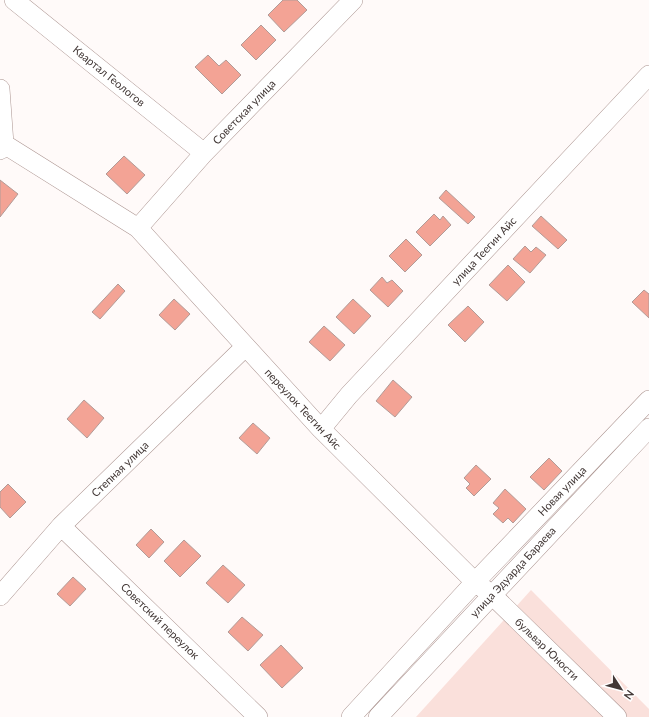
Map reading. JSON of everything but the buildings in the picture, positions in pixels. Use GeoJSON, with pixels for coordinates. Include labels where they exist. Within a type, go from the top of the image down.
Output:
{"type":"FeatureCollection","features":[{"type":"Feature","properties":{"kind":"street","name":"Квартал Геологов"},"geometry":{"type":"LineString","coordinates":[[14,0],[204,153]]}},
{"type":"Feature","properties":{"kind":"street","name":"Советская улица"},"geometry":{"type":"LineString","coordinates":[[138,228],[204,153],[353,0]]}},
{"type":"Feature","properties":{"kind":"street","name":"улица Теегин Айс"},"geometry":{"type":"LineString","coordinates":[[321,429],[349,395],[649,75]]}},
{"type":"Feature","properties":{"kind":"street"},"geometry":{"type":"LineString","coordinates":[[0,89],[2,147],[138,228]]}},
{"type":"Feature","properties":{"kind":"street","name":"переулок Теегин Айс"},"geometry":{"type":"LineString","coordinates":[[138,228],[321,429],[475,582]]}},
{"type":"Feature","properties":{"kind":"street","name":"Степная улица"},"geometry":{"type":"LineString","coordinates":[[0,596],[61,526],[245,347]]}},
{"type":"Feature","properties":{"kind":"street","name":"Новая улица"},"geometry":{"type":"LineString","coordinates":[[475,582],[649,400]]}},
{"type":"Feature","properties":{"kind":"street","name":"улица Эдуарда Бараева"},"geometry":{"type":"LineString","coordinates":[[378,717],[649,428]]}},
{"type":"Feature","properties":{"kind":"street","name":"Советский переулок"},"geometry":{"type":"LineString","coordinates":[[61,526],[258,717]]}},
{"type":"Feature","properties":{"kind":"street","name":"бульвар Юности"},"geometry":{"type":"LineString","coordinates":[[475,582],[492,596],[617,717]]}},
{"type":"Feature","properties":{"kind":"street","name":"улица Эдуарда Бараева"},"geometry":{"type":"LineString","coordinates":[[351,717],[475,582]]}},
{"type":"Feature","properties":{"kind":"shaded area"},"geometry":{"type":"Polygon","coordinates":[[[531,590],[649,709],[649,717],[416,717],[531,590]]]}}]}
